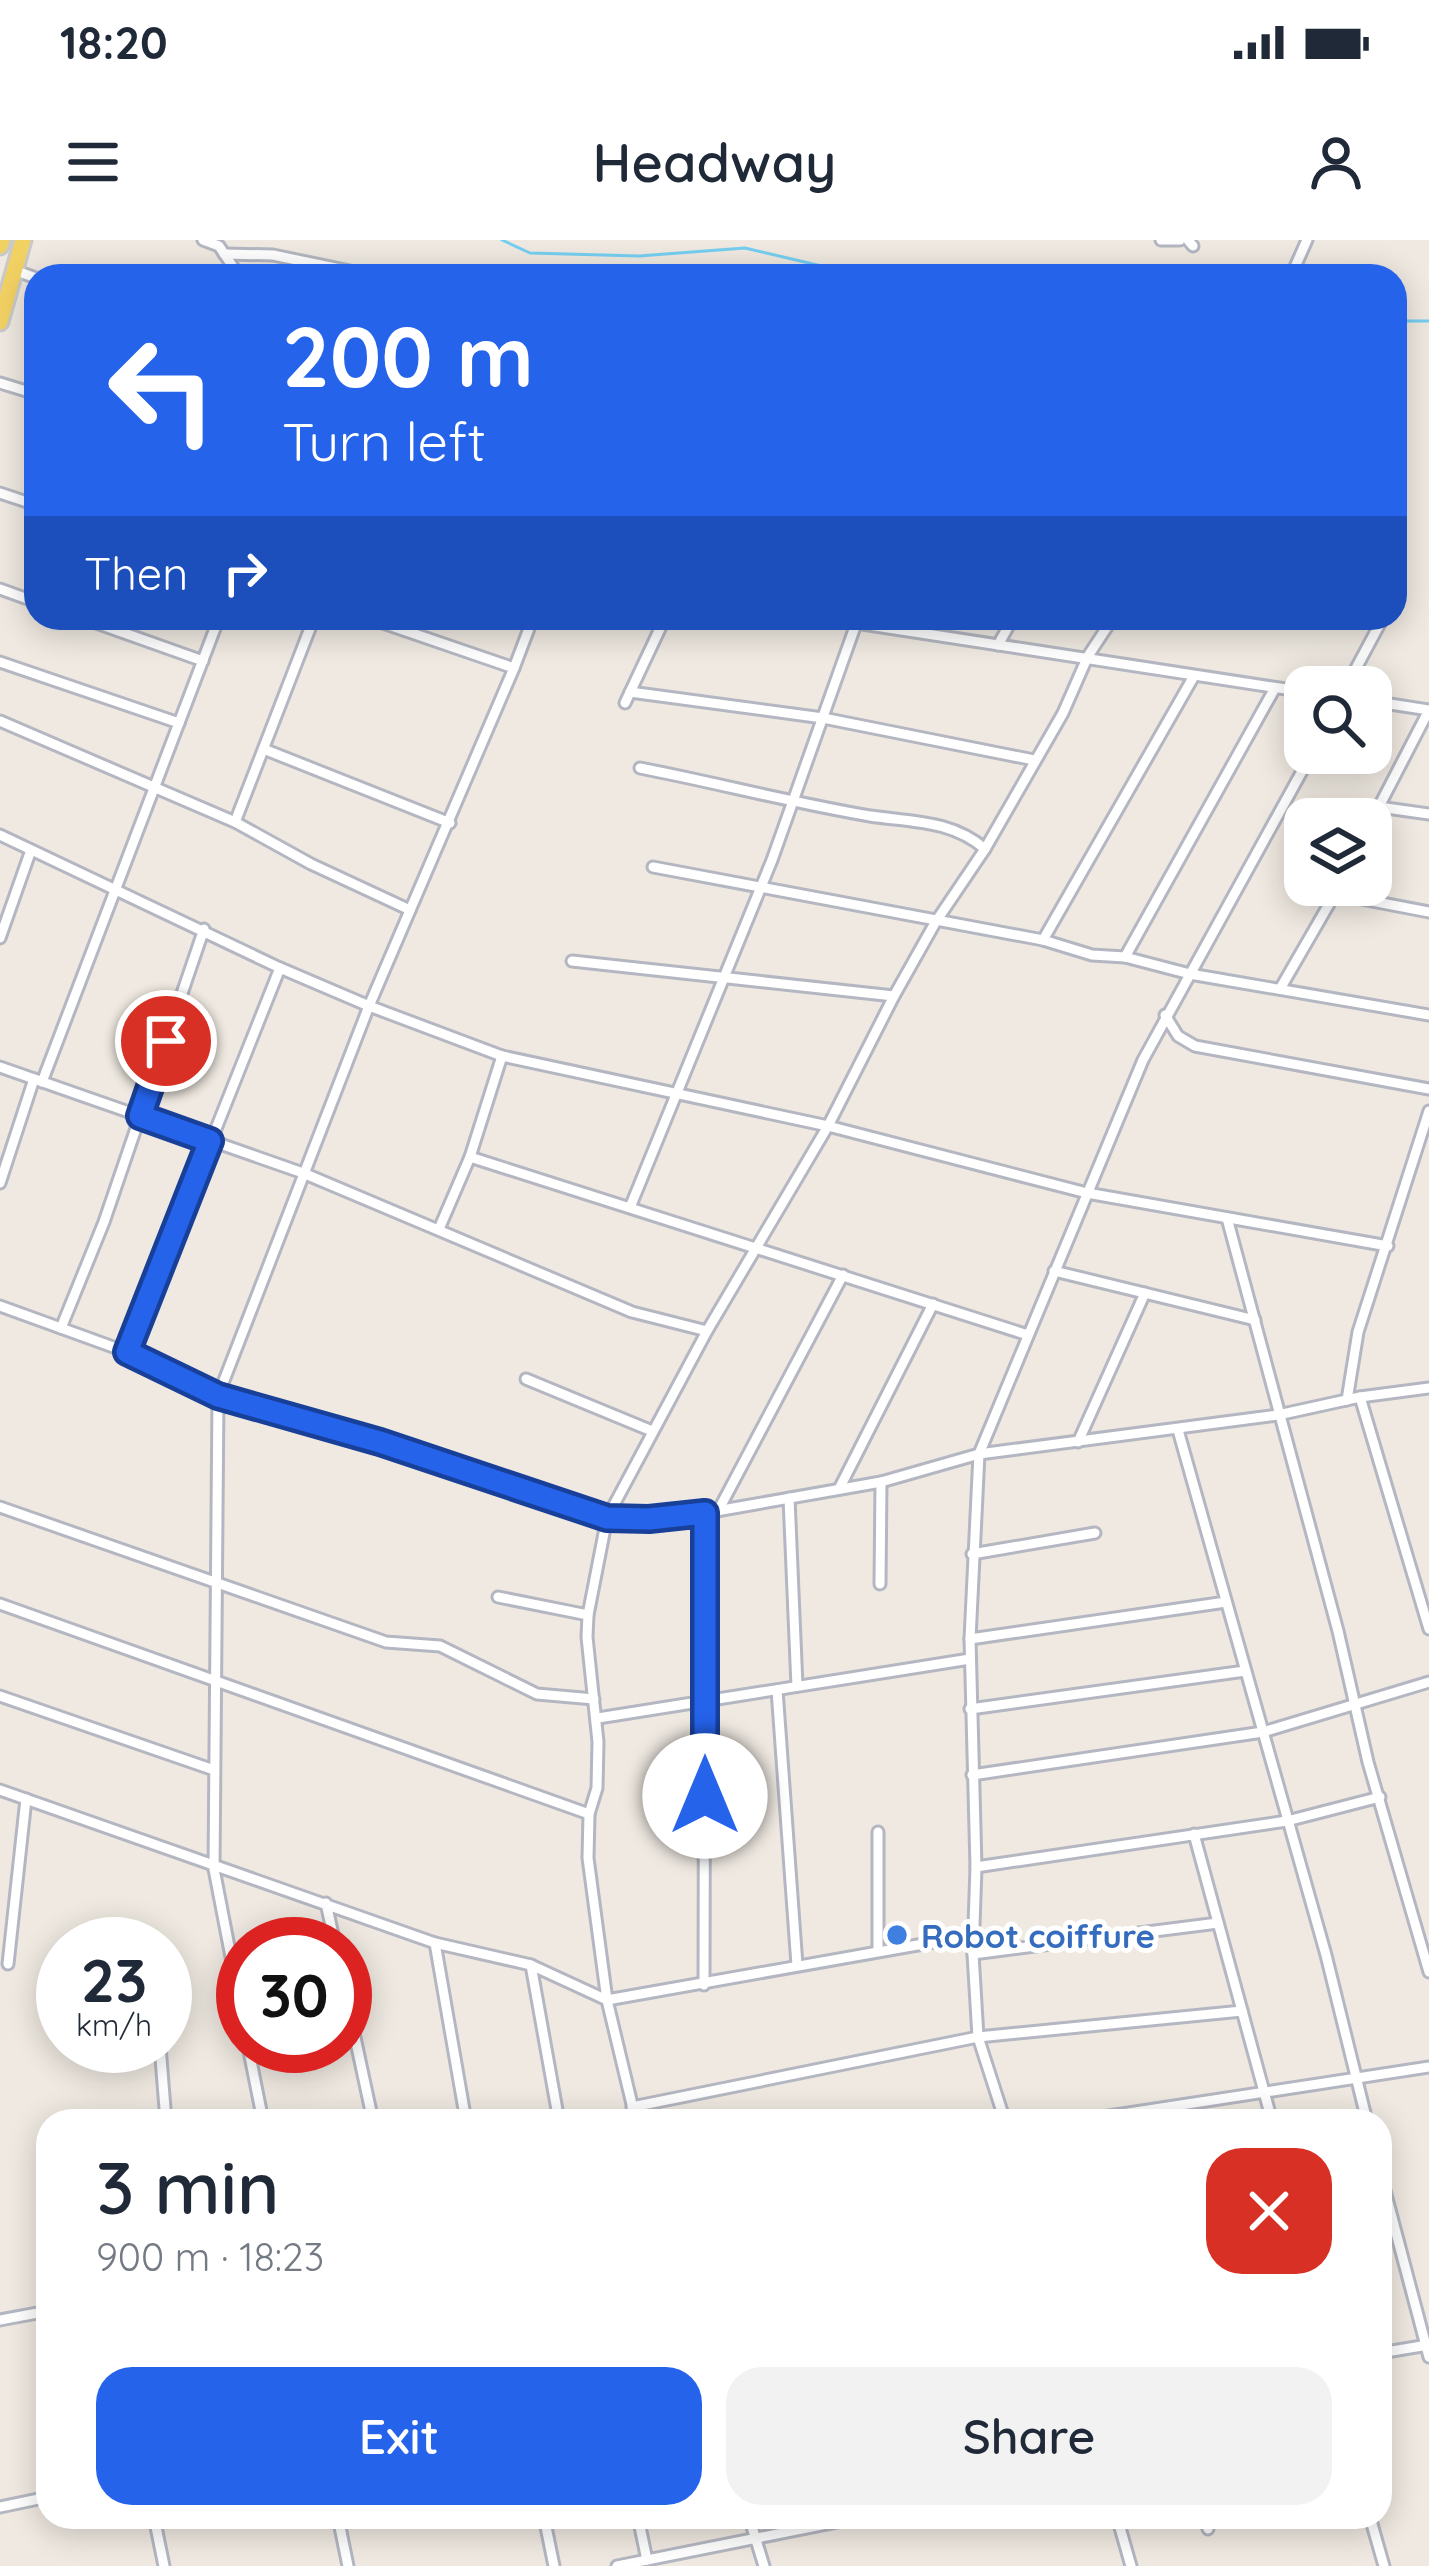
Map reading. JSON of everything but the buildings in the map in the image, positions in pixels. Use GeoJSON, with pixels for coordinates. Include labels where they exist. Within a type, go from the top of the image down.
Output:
{"type":"FeatureCollection","features":[{"type":"Feature","properties":{"kind":"main road"},"geometry":{"type":"LineString","coordinates":[[0,322],[23,240]]}},
{"type":"Feature","properties":{"kind":"street"},"geometry":{"type":"LineString","coordinates":[[203,240],[219,246],[231,264]]}},
{"type":"Feature","properties":{"kind":"street"},"geometry":{"type":"LineString","coordinates":[[1161,240],[1187,242]]}},
{"type":"Feature","properties":{"kind":"street"},"geometry":{"type":"LineString","coordinates":[[224,254],[273,255],[309,264]]}},
{"type":"Feature","properties":{"kind":"street"},"geometry":{"type":"LineString","coordinates":[[14,270],[24,274]]}},
{"type":"Feature","properties":{"kind":"street"},"geometry":{"type":"LineString","coordinates":[[115,630],[202,661]]}},
{"type":"Feature","properties":{"kind":"street"},"geometry":{"type":"LineString","coordinates":[[0,1183],[214,630]]}},
{"type":"Feature","properties":{"kind":"street"},"geometry":{"type":"LineString","coordinates":[[235,822],[310,630]]}},
{"type":"Feature","properties":{"kind":"street"},"geometry":{"type":"LineString","coordinates":[[403,630],[514,668]]}},
{"type":"Feature","properties":{"kind":"street"},"geometry":{"type":"LineString","coordinates":[[223,1917],[214,1868],[218,1396],[369,1006],[528,630]]}},
{"type":"Feature","properties":{"kind":"street"},"geometry":{"type":"LineString","coordinates":[[625,703],[658,630]]}},
{"type":"Feature","properties":{"kind":"street"},"geometry":{"type":"LineString","coordinates":[[631,1205],[794,799],[854,630]]}},
{"type":"Feature","properties":{"kind":"street"},"geometry":{"type":"LineString","coordinates":[[916,630],[1284,689]]}},
{"type":"Feature","properties":{"kind":"street"},"geometry":{"type":"LineString","coordinates":[[998,645],[1006,630]]}},
{"type":"Feature","properties":{"kind":"street"},"geometry":{"type":"LineString","coordinates":[[1105,630],[985,849],[935,922],[828,1126],[707,1330],[607,1518],[588,1615],[598,1718],[597,1788],[589,1814],[588,1858],[607,2000],[632,2107],[978,2037],[1242,2011]]}},
{"type":"Feature","properties":{"kind":"street"},"geometry":{"type":"LineString","coordinates":[[1357,666],[1377,630]]}},
{"type":"Feature","properties":{"kind":"street"},"geometry":{"type":"LineString","coordinates":[[0,662],[179,723]]}},
{"type":"Feature","properties":{"kind":"street"},"geometry":{"type":"LineString","coordinates":[[1043,940],[1194,676]]}},
{"type":"Feature","properties":{"kind":"street"},"geometry":{"type":"LineString","coordinates":[[1124,957],[1275,688]]}},
{"type":"Feature","properties":{"kind":"street"},"geometry":{"type":"LineString","coordinates":[[630,692],[823,718],[1034,760]]}},
{"type":"Feature","properties":{"kind":"street"},"geometry":{"type":"LineString","coordinates":[[1384,798],[1429,710],[1392,704]]}},
{"type":"Feature","properties":{"kind":"street"},"geometry":{"type":"LineString","coordinates":[[0,721],[235,822],[410,910]]}},
{"type":"Feature","properties":{"kind":"street"},"geometry":{"type":"LineString","coordinates":[[266,750],[450,823]]}},
{"type":"Feature","properties":{"kind":"street"},"geometry":{"type":"LineString","coordinates":[[640,768],[871,816],[933,824],[963,832],[985,849]]}},
{"type":"Feature","properties":{"kind":"street"},"geometry":{"type":"LineString","coordinates":[[1001,2109],[978,2037],[973,1954],[976,1868],[970,1640],[980,1454],[1165,1015],[1300,774]]}},
{"type":"Feature","properties":{"kind":"street"},"geometry":{"type":"LineString","coordinates":[[1392,809],[1429,814]]}},
{"type":"Feature","properties":{"kind":"street"},"geometry":{"type":"LineString","coordinates":[[0,835],[280,968],[502,1057],[828,1126],[1087,1193],[1388,1246]]}},
{"type":"Feature","properties":{"kind":"street"},"geometry":{"type":"LineString","coordinates":[[0,938],[31,850]]}},
{"type":"Feature","properties":{"kind":"street"},"geometry":{"type":"LineString","coordinates":[[652,867],[1043,940],[1190,974],[1429,1016]]}},
{"type":"Feature","properties":{"kind":"street"},"geometry":{"type":"LineString","coordinates":[[1392,903],[1429,912]]}},
{"type":"Feature","properties":{"kind":"street"},"geometry":{"type":"LineString","coordinates":[[1280,989],[1329,906]]}},
{"type":"Feature","properties":{"kind":"street"},"geometry":{"type":"LineString","coordinates":[[61,1328],[204,929]]}},
{"type":"Feature","properties":{"kind":"street"},"geometry":{"type":"LineString","coordinates":[[572,961],[894,996]]}},
{"type":"Feature","properties":{"kind":"street"},"geometry":{"type":"LineString","coordinates":[[127,1352],[280,968]]}},
{"type":"Feature","properties":{"kind":"street"},"geometry":{"type":"LineString","coordinates":[[1165,1015],[1178,1036],[1195,1046],[1429,1089]]}},
{"type":"Feature","properties":{"kind":"street"},"geometry":{"type":"LineString","coordinates":[[439,1229],[470,1157],[502,1057]]}},
{"type":"Feature","properties":{"kind":"street"},"geometry":{"type":"LineString","coordinates":[[0,1067],[303,1173],[632,1312],[707,1330]]}},
{"type":"Feature","properties":{"kind":"street"},"geometry":{"type":"LineString","coordinates":[[1347,1400],[1358,1332],[1429,1111]]}},
{"type":"Feature","properties":{"kind":"street"},"geometry":{"type":"LineString","coordinates":[[470,1157],[1028,1334]]}},
{"type":"Feature","properties":{"kind":"street"},"geometry":{"type":"LineString","coordinates":[[1227,1218],[1357,1706],[1361,1738],[1429,1972]]}},
{"type":"Feature","properties":{"kind":"street"},"geometry":{"type":"LineString","coordinates":[[1054,1271],[1255,1319]]}},
{"type":"Feature","properties":{"kind":"street"},"geometry":{"type":"LineString","coordinates":[[718,1511],[843,1275]]}},
{"type":"Feature","properties":{"kind":"street"},"geometry":{"type":"LineString","coordinates":[[1078,1442],[1145,1293]]}},
{"type":"Feature","properties":{"kind":"street"},"geometry":{"type":"LineString","coordinates":[[839,1490],[933,1304]]}},
{"type":"Feature","properties":{"kind":"street"},"geometry":{"type":"LineString","coordinates":[[0,1306],[127,1352],[218,1396],[393,1447],[607,1518],[649,1519],[718,1511],[880,1482],[980,1454],[1178,1430],[1429,1388]]}},
{"type":"Feature","properties":{"kind":"street"},"geometry":{"type":"LineString","coordinates":[[526,1379],[652,1431]]}},
{"type":"Feature","properties":{"kind":"street"},"geometry":{"type":"LineString","coordinates":[[1360,1396],[1429,1629]]}},
{"type":"Feature","properties":{"kind":"street"},"geometry":{"type":"LineString","coordinates":[[1178,1430],[1364,2109]]}},
{"type":"Feature","properties":{"kind":"street"},"geometry":{"type":"LineString","coordinates":[[880,1482],[880,1584]]}},
{"type":"Feature","properties":{"kind":"street"},"geometry":{"type":"LineString","coordinates":[[789,1498],[797,1686]]}},
{"type":"Feature","properties":{"kind":"street"},"geometry":{"type":"LineString","coordinates":[[0,1507],[386,1642],[440,1646],[537,1694],[594,1699]]}},
{"type":"Feature","properties":{"kind":"street"},"geometry":{"type":"LineString","coordinates":[[704,1985],[705,1513]]}},
{"type":"Feature","properties":{"kind":"street"},"geometry":{"type":"LineString","coordinates":[[972,1554],[1095,1533]]}},
{"type":"Feature","properties":{"kind":"street"},"geometry":{"type":"LineString","coordinates":[[497,1598],[588,1615]]}},
{"type":"Feature","properties":{"kind":"street"},"geometry":{"type":"LineString","coordinates":[[970,1640],[1226,1602]]}},
{"type":"Feature","properties":{"kind":"street"},"geometry":{"type":"LineString","coordinates":[[0,1604],[589,1814]]}},
{"type":"Feature","properties":{"kind":"street"},"geometry":{"type":"LineString","coordinates":[[598,1718],[970,1659]]}},
{"type":"Feature","properties":{"kind":"street"},"geometry":{"type":"LineString","coordinates":[[970,1709],[1245,1671]]}},
{"type":"Feature","properties":{"kind":"street"},"geometry":{"type":"LineString","coordinates":[[972,1775],[1263,1732],[1429,1682]]}},
{"type":"Feature","properties":{"kind":"street"},"geometry":{"type":"LineString","coordinates":[[777,1690],[796,1965]]}},
{"type":"Feature","properties":{"kind":"street"},"geometry":{"type":"LineString","coordinates":[[0,1696],[214,1770]]}},
{"type":"Feature","properties":{"kind":"street"},"geometry":{"type":"LineString","coordinates":[[0,1790],[435,1943],[531,1966],[607,2000],[974,1935]]}},
{"type":"Feature","properties":{"kind":"street"},"geometry":{"type":"LineString","coordinates":[[976,1868],[1287,1821],[1380,1797]]}},
{"type":"Feature","properties":{"kind":"street"},"geometry":{"type":"LineString","coordinates":[[8,1964],[26,1799]]}},
{"type":"Feature","properties":{"kind":"street"},"geometry":{"type":"LineString","coordinates":[[878,1832],[878,1951]]}},
{"type":"Feature","properties":{"kind":"street"},"geometry":{"type":"LineString","coordinates":[[1193,1834],[1269,2109]]}},
{"type":"Feature","properties":{"kind":"street"},"geometry":{"type":"LineString","coordinates":[[326,1903],[329,1917]]}},
{"type":"Feature","properties":{"kind":"street"},"geometry":{"type":"LineString","coordinates":[[973,1954],[1218,1923]]}},
{"type":"Feature","properties":{"kind":"street"},"geometry":{"type":"LineString","coordinates":[[435,1943],[464,2109]]}},
{"type":"Feature","properties":{"kind":"street"},"geometry":{"type":"LineString","coordinates":[[531,1966],[557,2109]]}},
{"type":"Feature","properties":{"kind":"street"},"geometry":{"type":"LineString","coordinates":[[1155,2109],[1429,2067]]}},
{"type":"Feature","properties":{"kind":"street"},"geometry":{"type":"LineString","coordinates":[[162,2073],[165,2109]]}},
{"type":"Feature","properties":{"kind":"street"},"geometry":{"type":"LineString","coordinates":[[253,2073],[260,2109]]}},
{"type":"Feature","properties":{"kind":"street"},"geometry":{"type":"LineString","coordinates":[[363,2073],[370,2109]]}},
{"type":"Feature","properties":{"kind":"street"},"geometry":{"type":"LineString","coordinates":[[1392,2217],[1428,2349],[1392,2352]]}},
{"type":"Feature","properties":{"kind":"street"},"geometry":{"type":"LineString","coordinates":[[0,2320],[36,2314]]}},
{"type":"Feature","properties":{"kind":"street"},"geometry":{"type":"LineString","coordinates":[[0,2507],[36,2500]]}},
{"type":"Feature","properties":{"kind":"street"},"geometry":{"type":"LineString","coordinates":[[156,2529],[164,2566]]}},
{"type":"Feature","properties":{"kind":"street"},"geometry":{"type":"LineString","coordinates":[[340,2529],[347,2566]]}},
{"type":"Feature","properties":{"kind":"street"},"geometry":{"type":"LineString","coordinates":[[546,2529],[554,2566]]}},
{"type":"Feature","properties":{"kind":"street"},"geometry":{"type":"LineString","coordinates":[[641,2529],[647,2560]]}},
{"type":"Feature","properties":{"kind":"street"},"geometry":{"type":"LineString","coordinates":[[752,2529],[764,2566]]}},
{"type":"Feature","properties":{"kind":"street"},"geometry":{"type":"LineString","coordinates":[[617,2566],[794,2529]]}},
{"type":"Feature","properties":{"kind":"street"},"geometry":{"type":"LineString","coordinates":[[1120,2529],[1131,2566]]}},
{"type":"Feature","properties":{"kind":"street"},"geometry":{"type":"LineString","coordinates":[[1373,2529],[1384,2566]]}},
{"type":"Feature","properties":{"kind":"waterway"},"geometry":{"type":"LineString","coordinates":[[502,240],[530,253],[639,256],[745,248],[813,264]]}},
{"type":"Feature","properties":{"kind":"waterway"},"geometry":{"type":"LineString","coordinates":[[1407,321],[1429,321]]}},
{"type":"Feature","properties":{"kind":"place","name":"Robot coiffure"},"geometry":{"type":"Point","coordinates":[897,1935]}},
{"type":"Feature","properties":{"kind":"route"},"geometry":{"type":"LineString","coordinates":[[166,1041],[140,1116],[210,1141],[127,1352],[218,1396],[380,1442],[607,1518],[705,1513],[705,1796]]}}]}
